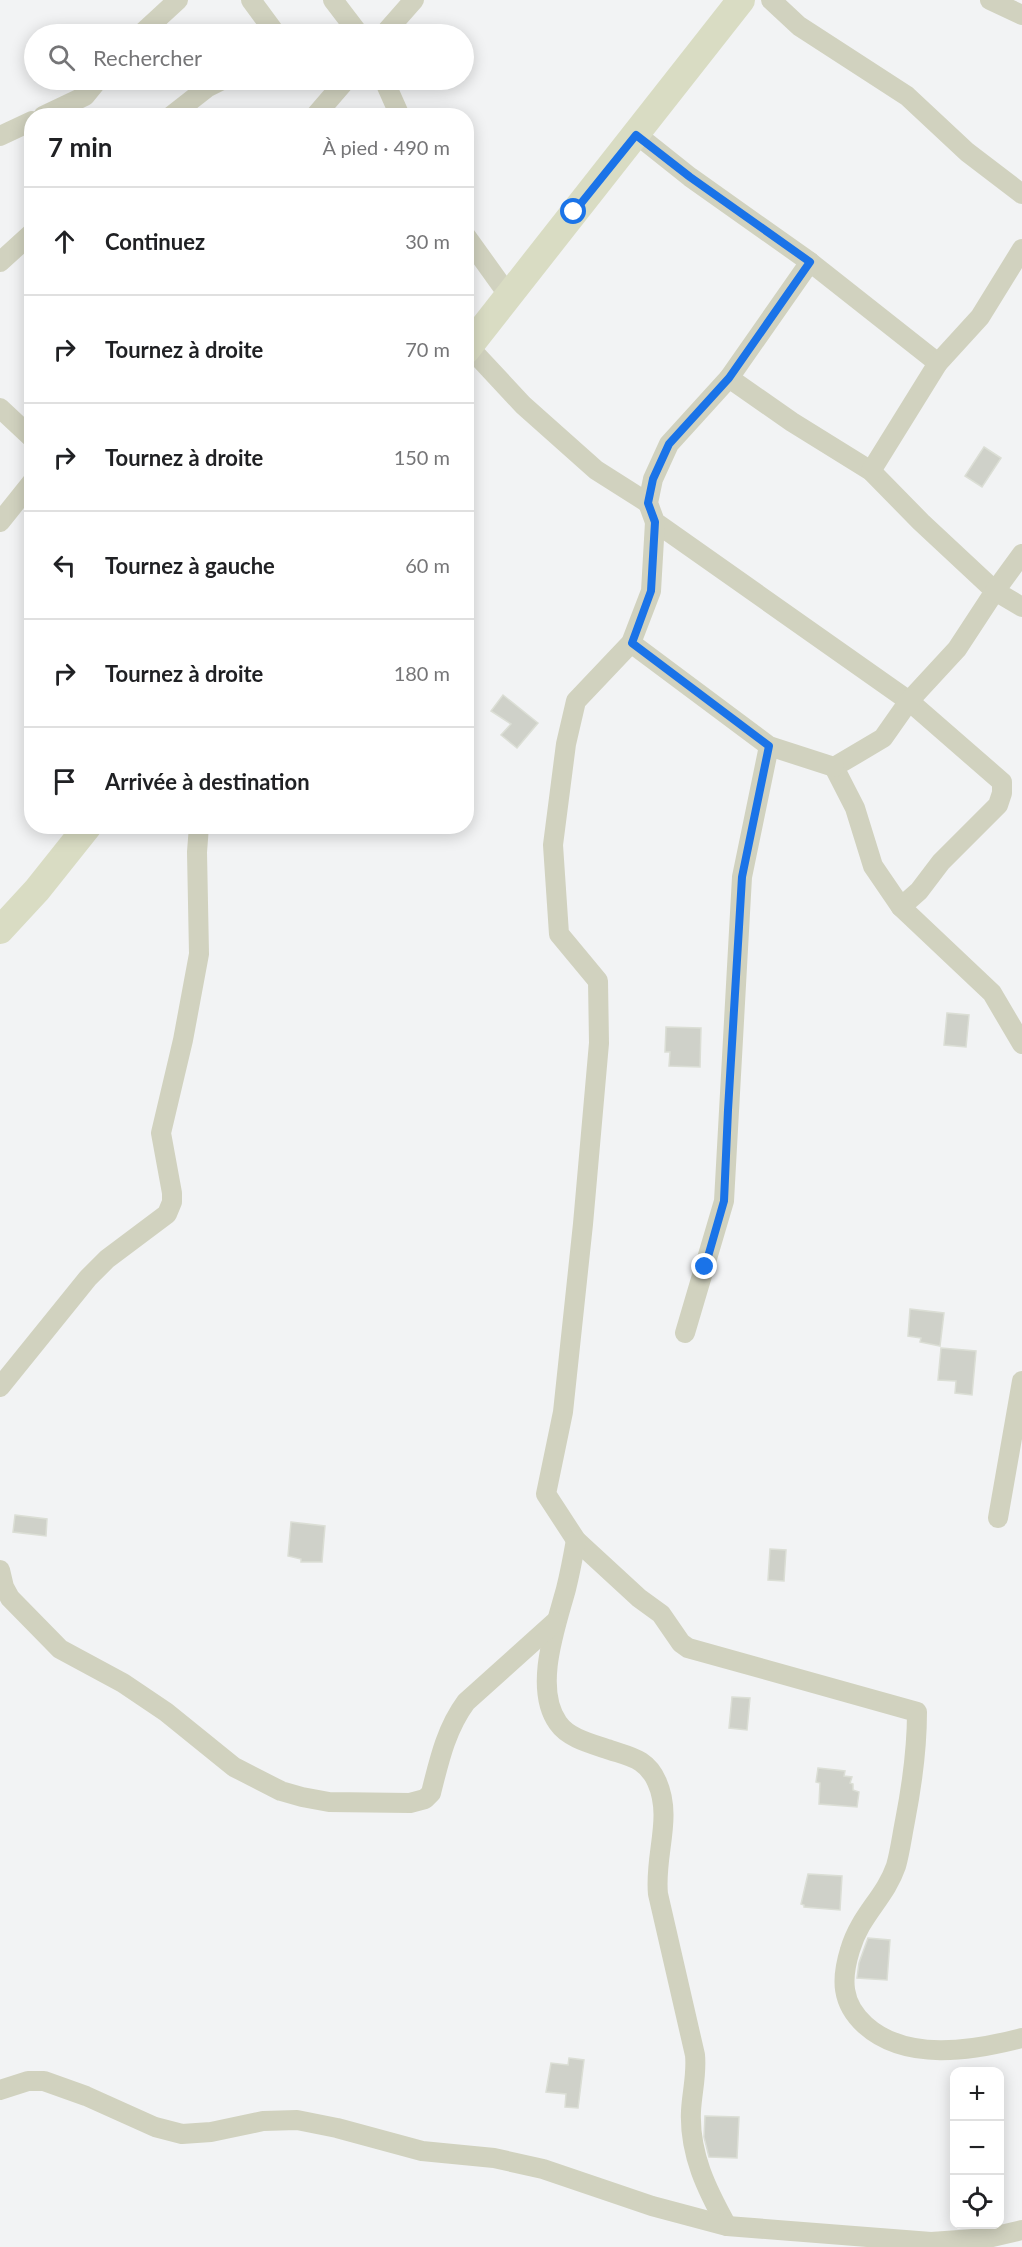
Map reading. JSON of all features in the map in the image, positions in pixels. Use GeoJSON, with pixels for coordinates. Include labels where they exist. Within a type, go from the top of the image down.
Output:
{"type":"FeatureCollection","features":[{"type":"Feature","properties":{"kind":"street"},"geometry":{"type":"LineString","coordinates":[[152,24],[178,0]]}},
{"type":"Feature","properties":{"kind":"street"},"geometry":{"type":"LineString","coordinates":[[251,0],[269,24]]}},
{"type":"Feature","properties":{"kind":"street"},"geometry":{"type":"LineString","coordinates":[[333,0],[351,24]]}},
{"type":"Feature","properties":{"kind":"street"},"geometry":{"type":"LineString","coordinates":[[393,24],[414,0]]}},
{"type":"Feature","properties":{"kind":"street"},"geometry":{"type":"LineString","coordinates":[[474,341],[741,0]]}},
{"type":"Feature","properties":{"kind":"street"},"geometry":{"type":"LineString","coordinates":[[771,0],[799,27],[907,96],[967,152],[1022,194]]}},
{"type":"Feature","properties":{"kind":"street"},"geometry":{"type":"LineString","coordinates":[[990,0],[1022,15]]}},
{"type":"Feature","properties":{"kind":"street"},"geometry":{"type":"LineString","coordinates":[[60,108],[85,96],[90,90]]}},
{"type":"Feature","properties":{"kind":"street"},"geometry":{"type":"LineString","coordinates":[[180,108],[199,90]]}},
{"type":"Feature","properties":{"kind":"street"},"geometry":{"type":"LineString","coordinates":[[322,108],[337,90]]}},
{"type":"Feature","properties":{"kind":"street"},"geometry":{"type":"LineString","coordinates":[[388,90],[396,108]]}},
{"type":"Feature","properties":{"kind":"street"},"geometry":{"type":"LineString","coordinates":[[84,108],[85,96]]}},
{"type":"Feature","properties":{"kind":"street"},"geometry":{"type":"LineString","coordinates":[[0,136],[24,125]]}},
{"type":"Feature","properties":{"kind":"street"},"geometry":{"type":"LineString","coordinates":[[636,135],[690,177],[810,262],[938,363]]}},
{"type":"Feature","properties":{"kind":"street"},"geometry":{"type":"LineString","coordinates":[[0,262],[24,240]]}},
{"type":"Feature","properties":{"kind":"street"},"geometry":{"type":"LineString","coordinates":[[474,247],[509,296]]}},
{"type":"Feature","properties":{"kind":"street"},"geometry":{"type":"LineString","coordinates":[[872,471],[938,363],[980,317],[1022,249]]}},
{"type":"Feature","properties":{"kind":"street"},"geometry":{"type":"LineString","coordinates":[[810,262],[729,378],[669,444],[653,479],[651,591],[632,643],[576,701],[566,744],[553,845],[559,934],[598,981],[599,1043],[563,1412],[546,1494],[576,1540],[639,1598],[662,1614],[681,1643],[688,1648],[917,1712],[917,1740],[912,1785],[898,1857],[884,1891],[863,1918],[856,1932],[843,1977],[844,1995],[851,2010],[873,2032],[891,2042],[906,2046],[923,2049],[960,2049],[994,2046],[1022,2038]]}},
{"type":"Feature","properties":{"kind":"street"},"geometry":{"type":"LineString","coordinates":[[474,355],[523,405],[596,470],[909,701],[1002,782],[1002,793],[998,804],[941,862],[919,891],[901,907]]}},
{"type":"Feature","properties":{"kind":"street"},"geometry":{"type":"LineString","coordinates":[[729,378],[792,422],[872,471],[921,522],[995,591],[1022,607]]}},
{"type":"Feature","properties":{"kind":"street"},"geometry":{"type":"LineString","coordinates":[[0,408],[24,430]]}},
{"type":"Feature","properties":{"kind":"street"},"geometry":{"type":"LineString","coordinates":[[0,522],[24,492]]}},
{"type":"Feature","properties":{"kind":"street"},"geometry":{"type":"LineString","coordinates":[[834,767],[883,738],[909,701],[957,650],[1022,554]]}},
{"type":"Feature","properties":{"kind":"street"},"geometry":{"type":"LineString","coordinates":[[632,643],[769,746],[834,767],[855,808],[873,866],[901,907],[992,993],[1022,1044]]}},
{"type":"Feature","properties":{"kind":"street"},"geometry":{"type":"LineString","coordinates":[[685,1334],[724,1201],[742,877],[769,746]]}},
{"type":"Feature","properties":{"kind":"street"},"geometry":{"type":"LineString","coordinates":[[0,930],[37,890],[82,834]]}},
{"type":"Feature","properties":{"kind":"street"},"geometry":{"type":"LineString","coordinates":[[0,1387],[88,1278],[107,1259],[167,1214],[171,1208],[172,1193],[161,1133],[183,1040],[199,954],[196,852],[198,834]]}},
{"type":"Feature","properties":{"kind":"street"},"geometry":{"type":"LineString","coordinates":[[998,1518],[1022,1381]]}},
{"type":"Feature","properties":{"kind":"street"},"geometry":{"type":"LineString","coordinates":[[576,1540],[566,1590],[555,1622],[550,1653],[548,1683],[550,1704],[557,1722],[576,1737],[645,1763],[656,1780],[662,1796],[663,1822],[656,1874],[658,1894],[695,2055],[696,2069],[691,2115],[693,2145],[700,2172],[727,2226]]}},
{"type":"Feature","properties":{"kind":"street"},"geometry":{"type":"LineString","coordinates":[[0,1570],[4,1587],[10,1598],[60,1649],[132,1689],[166,1712],[234,1767],[281,1791],[329,1802],[410,1803],[425,1799],[430,1793],[448,1732],[461,1709],[555,1622]]}},
{"type":"Feature","properties":{"kind":"street"},"geometry":{"type":"LineString","coordinates":[[0,2090],[28,2081],[44,2081],[86,2096],[155,2127],[182,2133],[211,2132],[263,2121],[297,2120],[337,2128],[422,2151],[494,2158],[543,2169],[652,2206],[727,2226],[790,2239],[931,2242],[988,2238],[1022,2230]]}},
{"type":"Feature","properties":{"kind":"building"},"geometry":{"type":"Polygon","coordinates":[[[984,447],[1001,458],[982,487],[965,476],[984,447]]]}},
{"type":"Feature","properties":{"kind":"building"},"geometry":{"type":"Polygon","coordinates":[[[503,695],[538,723],[517,748],[501,735],[511,724],[491,711],[503,695]]]}},
{"type":"Feature","properties":{"kind":"building"},"geometry":{"type":"Polygon","coordinates":[[[947,1013],[969,1015],[966,1047],[944,1045],[947,1013]]]}},
{"type":"Feature","properties":{"kind":"building"},"geometry":{"type":"Polygon","coordinates":[[[666,1027],[701,1028],[700,1067],[669,1066],[670,1052],[665,1052],[666,1027]]]}},
{"type":"Feature","properties":{"kind":"building"},"geometry":{"type":"Polygon","coordinates":[[[910,1309],[944,1313],[940,1346],[920,1342],[921,1338],[908,1336],[910,1309]]]}},
{"type":"Feature","properties":{"kind":"building"},"geometry":{"type":"Polygon","coordinates":[[[941,1348],[976,1351],[972,1395],[955,1393],[956,1381],[938,1380],[941,1348]]]}},
{"type":"Feature","properties":{"kind":"building"},"geometry":{"type":"Polygon","coordinates":[[[15,1515],[47,1519],[46,1536],[13,1532],[15,1515]]]}},
{"type":"Feature","properties":{"kind":"building"},"geometry":{"type":"Polygon","coordinates":[[[291,1522],[325,1526],[322,1562],[301,1562],[301,1559],[288,1556],[291,1522]]]}},
{"type":"Feature","properties":{"kind":"building"},"geometry":{"type":"Polygon","coordinates":[[[770,1549],[786,1550],[784,1581],[768,1580],[770,1549]]]}},
{"type":"Feature","properties":{"kind":"building"},"geometry":{"type":"Polygon","coordinates":[[[732,1697],[750,1698],[747,1730],[729,1728],[732,1697]]]}},
{"type":"Feature","properties":{"kind":"building"},"geometry":{"type":"Polygon","coordinates":[[[818,1768],[845,1771],[844,1776],[852,1777],[850,1783],[853,1784],[853,1790],[859,1792],[857,1807],[819,1804],[820,1783],[816,1782],[818,1768]]]}},
{"type":"Feature","properties":{"kind":"building"},"geometry":{"type":"Polygon","coordinates":[[[808,1874],[842,1876],[840,1910],[804,1907],[801,1904],[808,1874]]]}},
{"type":"Feature","properties":{"kind":"building"},"geometry":{"type":"Polygon","coordinates":[[[868,1938],[890,1940],[887,1980],[857,1978],[859,1963],[868,1938]]]}},
{"type":"Feature","properties":{"kind":"building"},"geometry":{"type":"Polygon","coordinates":[[[569,2058],[584,2060],[578,2108],[565,2107],[566,2094],[546,2092],[551,2063],[568,2065],[569,2058]]]}},
{"type":"Feature","properties":{"kind":"building"},"geometry":{"type":"Polygon","coordinates":[[[705,2116],[739,2117],[737,2158],[709,2157],[704,2137],[705,2116]]]}},
{"type":"Feature","properties":{"kind":"route"},"geometry":{"type":"LineString","coordinates":[[574,212],[636,135],[690,177],[810,262],[729,378],[669,444],[653,479],[648,503],[655,522],[651,591],[632,643],[769,746],[742,877],[724,1201],[705,1267]]}}]}
